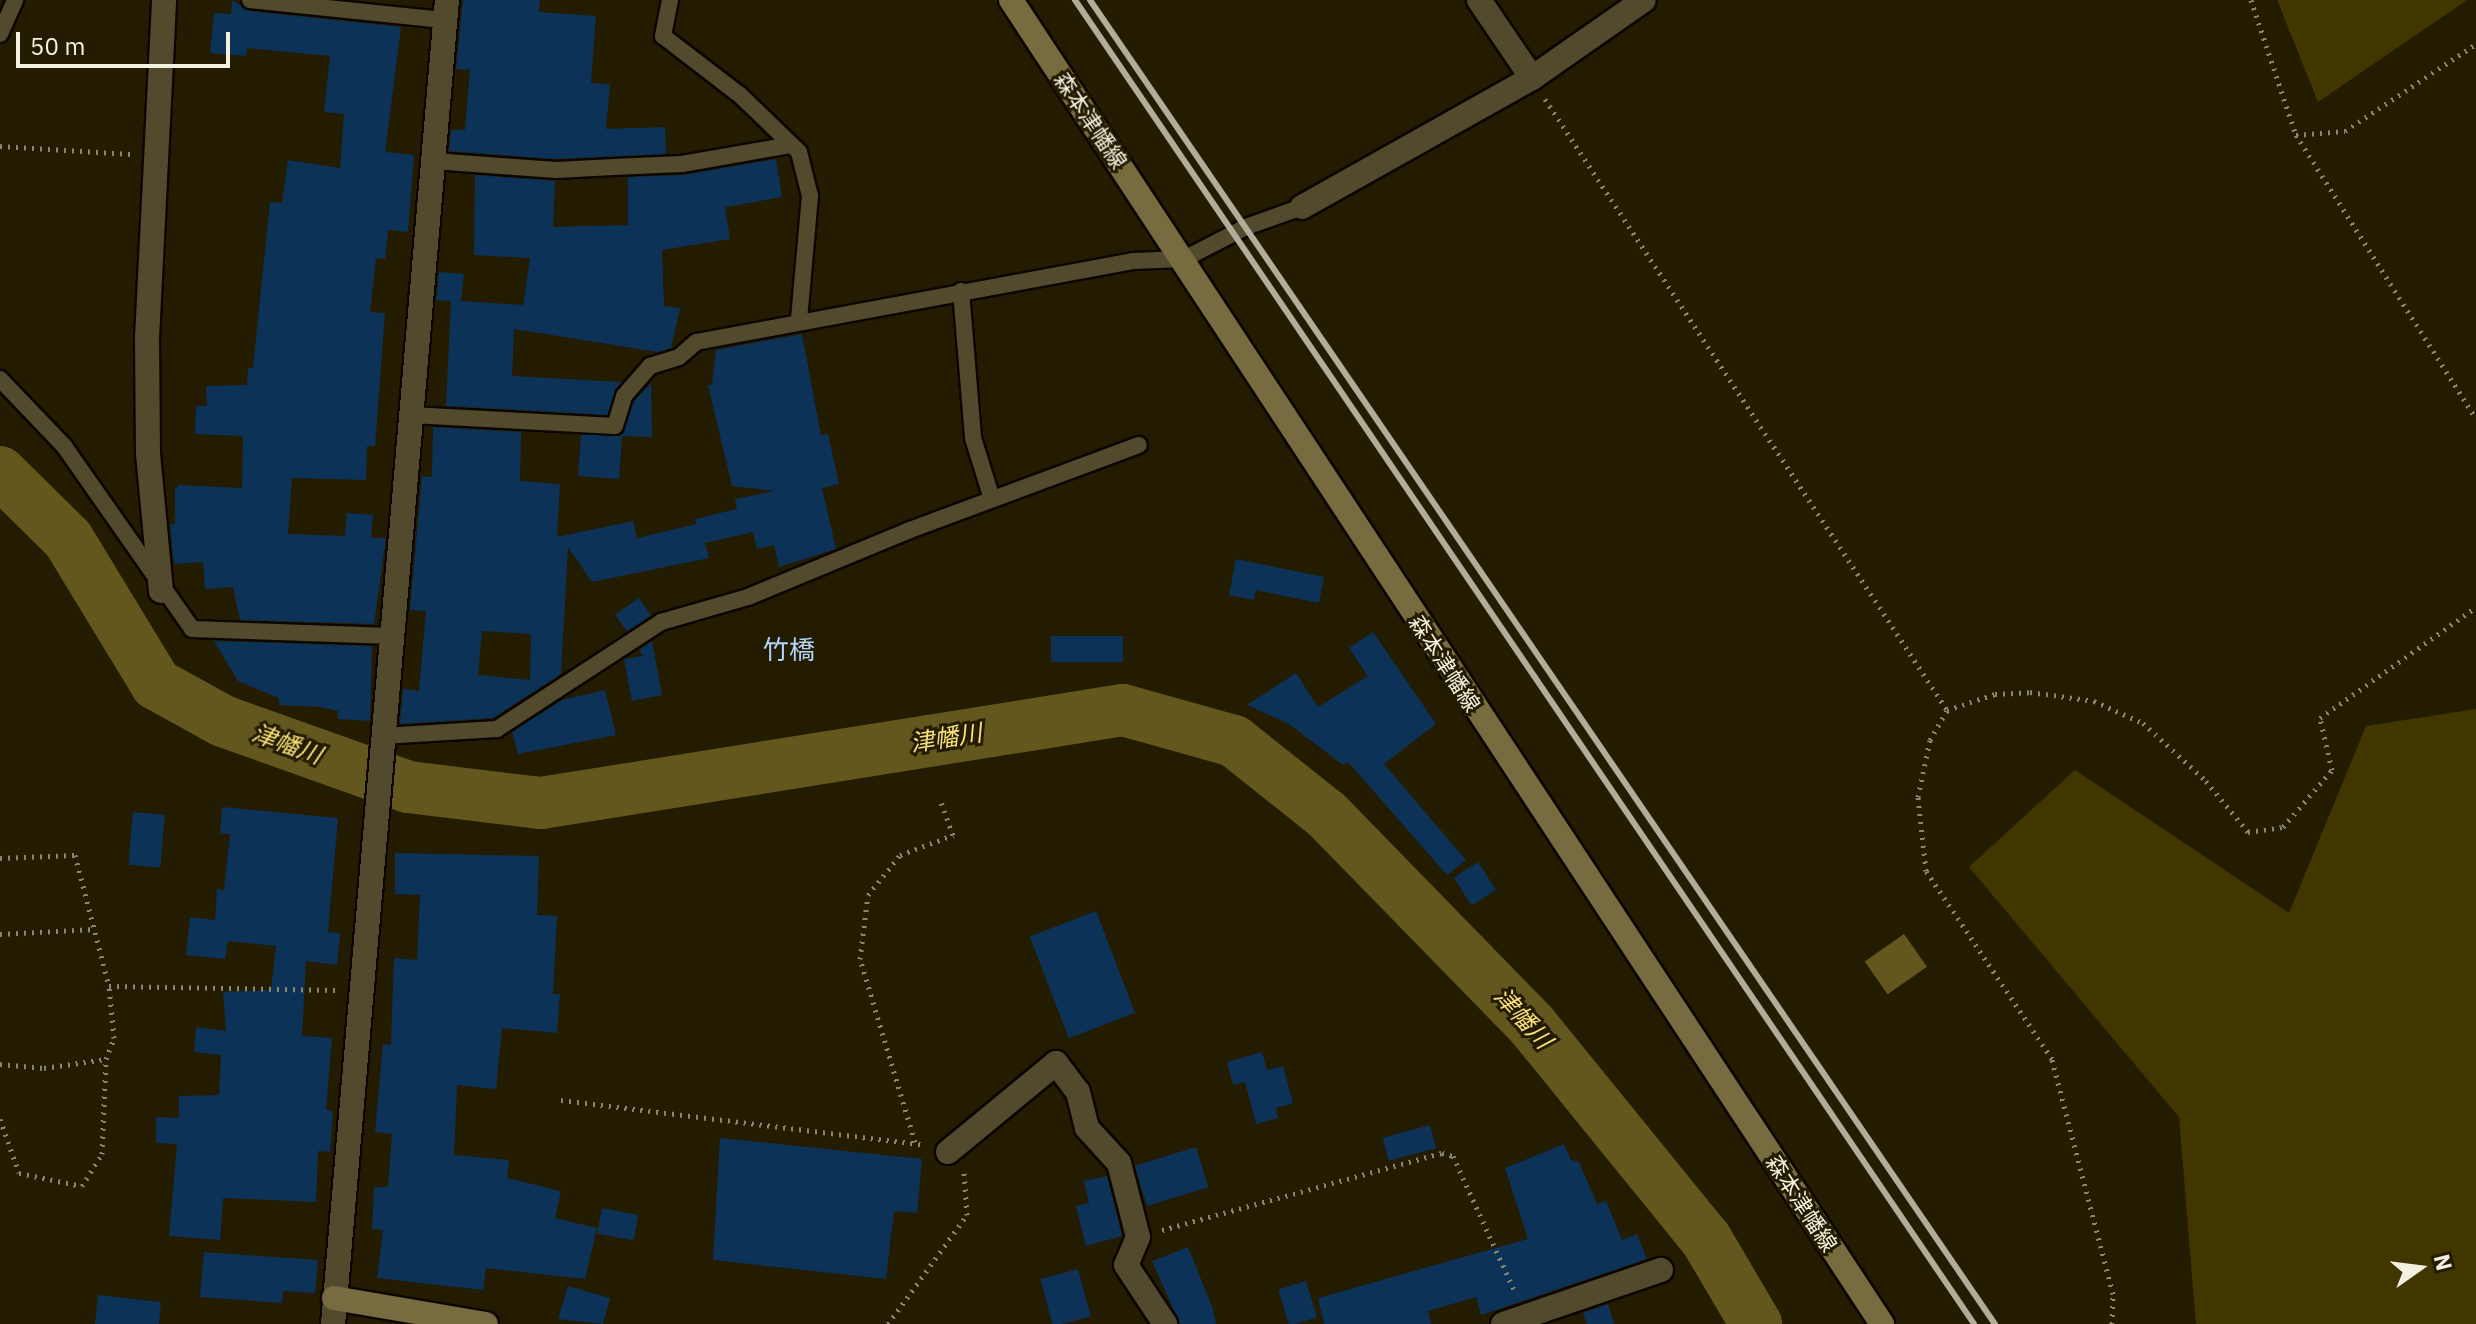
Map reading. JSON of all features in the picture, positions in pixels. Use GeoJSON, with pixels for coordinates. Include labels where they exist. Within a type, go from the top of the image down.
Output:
{"type":"FeatureCollection","features":[{"type":"Feature","properties":{"kind":"main road","name":"森本津幡線"},"geometry":{"type":"LineString","coordinates":[[1011,0],[1882,1324]]}},
{"type":"Feature","properties":{"kind":"main road"},"geometry":{"type":"LineString","coordinates":[[334,1298],[486,1324]]}},
{"type":"Feature","properties":{"kind":"street"},"geometry":{"type":"LineString","coordinates":[[161,591],[148,453],[147,338],[164,0]]}},
{"type":"Feature","properties":{"kind":"street"},"geometry":{"type":"LineString","coordinates":[[1479,0],[1532,78]]}},
{"type":"Feature","properties":{"kind":"street"},"geometry":{"type":"LineString","coordinates":[[1302,207],[1532,78],[1644,0]]}},
{"type":"Feature","properties":{"kind":"street"},"geometry":{"type":"LineString","coordinates":[[333,1324],[446,10]]}},
{"type":"Feature","properties":{"kind":"street"},"geometry":{"type":"LineString","coordinates":[[948,1152],[1056,1063],[1078,1092],[1087,1128],[1119,1163],[1138,1237],[1126,1265],[1165,1324]]}},
{"type":"Feature","properties":{"kind":"street"},"geometry":{"type":"LineString","coordinates":[[1503,1324],[1661,1270]]}},
{"type":"Feature","properties":{"kind":"lane"},"geometry":{"type":"LineString","coordinates":[[0,34],[15,0]]}},
{"type":"Feature","properties":{"kind":"lane"},"geometry":{"type":"LineString","coordinates":[[250,0],[446,10]]}},
{"type":"Feature","properties":{"kind":"lane"},"geometry":{"type":"LineString","coordinates":[[670,0],[663,36],[740,95],[799,152],[810,196],[799,320]]}},
{"type":"Feature","properties":{"kind":"lane"},"geometry":{"type":"LineString","coordinates":[[433,161],[556,170],[669,165],[791,145]]}},
{"type":"Feature","properties":{"kind":"lane"},"geometry":{"type":"LineString","coordinates":[[411,415],[615,426],[624,396],[650,366],[679,357],[696,342],[799,320],[1133,261],[1184,259],[1246,227],[1302,207]]}},
{"type":"Feature","properties":{"kind":"lane"},"geometry":{"type":"LineString","coordinates":[[961,291],[973,438],[992,499]]}},
{"type":"Feature","properties":{"kind":"lane"},"geometry":{"type":"LineString","coordinates":[[0,379],[64,446],[161,591],[192,629],[391,636]]}},
{"type":"Feature","properties":{"kind":"lane"},"geometry":{"type":"LineString","coordinates":[[382,736],[497,729],[547,701],[661,622],[748,597],[992,499],[1139,445]]}},
{"type":"Feature","properties":{"kind":"path"},"geometry":{"type":"LineString","coordinates":[[2251,0],[2296,135],[2476,419]]}},
{"type":"Feature","properties":{"kind":"path"},"geometry":{"type":"LineString","coordinates":[[2296,135],[2345,131],[2476,44]]}},
{"type":"Feature","properties":{"kind":"path"},"geometry":{"type":"LineString","coordinates":[[1532,78],[1947,710]]}},
{"type":"Feature","properties":{"kind":"path"},"geometry":{"type":"LineString","coordinates":[[0,146],[156,155]]}},
{"type":"Feature","properties":{"kind":"path"},"geometry":{"type":"LineString","coordinates":[[2112,1324],[2113,1294],[2052,1059],[1926,871],[1918,797],[1930,740],[1947,710],[1995,694],[2030,692],[2094,701],[2143,723],[2206,781],[2248,832],[2283,827],[2332,770],[2320,718],[2476,607]]}},
{"type":"Feature","properties":{"kind":"path"},"geometry":{"type":"LineString","coordinates":[[915,1142],[860,959],[868,895],[900,855],[953,835],[940,800]]}},
{"type":"Feature","properties":{"kind":"path"},"geometry":{"type":"LineString","coordinates":[[0,858],[75,855],[109,986],[114,1038],[106,1059],[102,1154],[82,1186],[19,1173],[0,1119]]}},
{"type":"Feature","properties":{"kind":"path"},"geometry":{"type":"LineString","coordinates":[[0,934],[95,929]]}},
{"type":"Feature","properties":{"kind":"path"},"geometry":{"type":"LineString","coordinates":[[109,986],[361,991]]}},
{"type":"Feature","properties":{"kind":"path"},"geometry":{"type":"LineString","coordinates":[[0,1064],[44,1068],[106,1059]]}},
{"type":"Feature","properties":{"kind":"path"},"geometry":{"type":"LineString","coordinates":[[561,1100],[915,1142],[948,1152],[967,1175],[967,1215],[888,1324]]}},
{"type":"Feature","properties":{"kind":"path"},"geometry":{"type":"LineString","coordinates":[[1138,1237],[1442,1153],[1453,1156],[1526,1316]]}},
{"type":"Feature","properties":{"kind":"shaded area"},"geometry":{"type":"Polygon","coordinates":[[[2277,0],[2467,0],[2318,102],[2277,0]]]}},
{"type":"Feature","properties":{"kind":"shaded area"},"geometry":{"type":"Polygon","coordinates":[[[2476,709],[2476,1324],[2196,1324],[2179,1117],[1969,867],[2075,770],[2289,913],[2366,726],[2476,709]]]}},
{"type":"Feature","properties":{"kind":"shaded area"},"geometry":{"type":"Polygon","coordinates":[[[1904,934],[1927,967],[1888,994],[1865,962],[1904,934]]]}},
{"type":"Feature","properties":{"kind":"building"},"geometry":{"type":"Polygon","coordinates":[[[232,0],[249,11],[401,27],[385,152],[414,155],[408,232],[388,230],[385,259],[376,258],[370,312],[385,313],[375,446],[367,446],[366,480],[292,478],[288,534],[345,536],[347,513],[373,515],[371,538],[386,538],[374,624],[240,620],[233,587],[205,589],[203,562],[174,564],[170,525],[175,524],[175,489],[179,485],[242,488],[243,436],[195,434],[196,406],[207,406],[206,386],[247,385],[248,368],[253,368],[270,202],[282,203],[288,160],[340,168],[344,114],[324,112],[330,56],[247,48],[246,56],[210,53],[214,13],[231,14],[232,0]]]}},
{"type":"Feature","properties":{"kind":"building"},"geometry":{"type":"Polygon","coordinates":[[[463,0],[540,0],[539,12],[596,16],[591,83],[610,84],[606,129],[665,127],[666,154],[555,159],[449,151],[451,130],[465,130],[470,70],[456,69],[463,0]]]}},
{"type":"Feature","properties":{"kind":"building"},"geometry":{"type":"Polygon","coordinates":[[[776,159],[782,197],[725,207],[730,239],[662,250],[664,306],[680,308],[671,348],[658,352],[514,329],[512,376],[622,382],[607,415],[446,406],[451,301],[436,300],[439,272],[464,274],[461,301],[523,305],[530,258],[474,255],[475,175],[555,181],[553,227],[628,225],[628,177],[684,175],[776,159]]]}},
{"type":"Feature","properties":{"kind":"building"},"geometry":{"type":"Polygon","coordinates":[[[802,334],[821,435],[828,434],[839,484],[822,488],[836,549],[779,567],[774,545],[757,549],[753,532],[705,543],[709,558],[592,582],[568,547],[561,674],[493,718],[400,724],[403,689],[419,691],[426,611],[410,610],[422,476],[432,477],[433,427],[521,432],[520,481],[560,484],[557,537],[633,521],[637,538],[696,524],[695,519],[737,509],[735,499],[775,491],[732,486],[708,385],[712,385],[716,350],[802,334]],[[482,631],[478,675],[530,680],[531,634],[482,631]]]}},
{"type":"Feature","properties":{"kind":"building"},"geometry":{"type":"Polygon","coordinates":[[[651,383],[652,437],[622,436],[619,479],[578,476],[581,435],[623,434],[634,401],[651,383]]]}},
{"type":"Feature","properties":{"kind":"building"},"geometry":{"type":"Polygon","coordinates":[[[1236,559],[1324,577],[1319,603],[1256,590],[1254,600],[1229,595],[1236,559]]]}},
{"type":"Feature","properties":{"kind":"building"},"geometry":{"type":"Polygon","coordinates":[[[639,598],[651,615],[627,632],[615,615],[639,598]]]}},
{"type":"Feature","properties":{"kind":"building"},"geometry":{"type":"Polygon","coordinates":[[[1373,632],[1436,724],[1384,764],[1466,860],[1447,875],[1348,762],[1343,765],[1289,724],[1247,705],[1296,673],[1318,707],[1368,676],[1349,648],[1373,632]]]}},
{"type":"Feature","properties":{"kind":"building"},"geometry":{"type":"Polygon","coordinates":[[[1051,636],[1123,636],[1123,662],[1051,662],[1051,636]]]}},
{"type":"Feature","properties":{"kind":"building"},"geometry":{"type":"Polygon","coordinates":[[[214,641],[372,646],[370,721],[338,719],[338,711],[321,707],[279,705],[279,698],[238,681],[214,641]]]}},
{"type":"Feature","properties":{"kind":"building"},"geometry":{"type":"Polygon","coordinates":[[[652,641],[662,695],[632,701],[624,659],[643,656],[639,650],[652,641]]]}},
{"type":"Feature","properties":{"kind":"building"},"geometry":{"type":"Polygon","coordinates":[[[605,690],[616,735],[518,754],[512,732],[562,700],[605,690]]]}},
{"type":"Feature","properties":{"kind":"building"},"geometry":{"type":"Polygon","coordinates":[[[222,807],[338,818],[328,932],[340,933],[337,965],[306,961],[302,1036],[332,1038],[326,1110],[333,1111],[330,1152],[318,1151],[316,1202],[223,1198],[220,1240],[169,1236],[177,1144],[156,1143],[156,1117],[179,1118],[179,1096],[219,1095],[221,1055],[194,1052],[196,1027],[226,1031],[223,992],[271,990],[276,946],[228,941],[225,959],[186,955],[190,917],[215,920],[217,889],[224,890],[230,834],[220,834],[222,807]]]}},
{"type":"Feature","properties":{"kind":"building"},"geometry":{"type":"Polygon","coordinates":[[[133,812],[165,815],[160,868],[128,865],[133,812]]]}},
{"type":"Feature","properties":{"kind":"building"},"geometry":{"type":"Polygon","coordinates":[[[395,853],[539,856],[537,915],[557,916],[553,994],[560,994],[557,1033],[502,1028],[496,1089],[457,1085],[454,1155],[509,1160],[507,1178],[561,1191],[555,1218],[597,1228],[585,1279],[486,1268],[483,1290],[377,1278],[383,1230],[372,1229],[374,1187],[388,1187],[392,1134],[375,1132],[383,1044],[391,1045],[394,958],[417,960],[420,895],[395,894],[395,853]]]}},
{"type":"Feature","properties":{"kind":"building"},"geometry":{"type":"Polygon","coordinates":[[[1478,862],[1496,890],[1472,905],[1454,878],[1478,862]]]}},
{"type":"Feature","properties":{"kind":"building"},"geometry":{"type":"Polygon","coordinates":[[[1096,911],[1135,1013],[1069,1038],[1030,936],[1096,911]]]}},
{"type":"Feature","properties":{"kind":"building"},"geometry":{"type":"Polygon","coordinates":[[[1262,1052],[1267,1070],[1283,1066],[1293,1103],[1276,1108],[1278,1118],[1256,1124],[1245,1082],[1233,1085],[1227,1062],[1262,1052]]]}},
{"type":"Feature","properties":{"kind":"building"},"geometry":{"type":"Polygon","coordinates":[[[1430,1125],[1436,1148],[1389,1161],[1383,1138],[1430,1125]]]}},
{"type":"Feature","properties":{"kind":"building"},"geometry":{"type":"Polygon","coordinates":[[[720,1138],[922,1159],[917,1213],[894,1211],[886,1279],[713,1260],[720,1138]]]}},
{"type":"Feature","properties":{"kind":"building"},"geometry":{"type":"Polygon","coordinates":[[[1564,1144],[1571,1160],[1579,1162],[1597,1204],[1606,1201],[1622,1240],[1637,1234],[1647,1259],[1481,1315],[1476,1297],[1428,1311],[1431,1324],[1324,1324],[1318,1298],[1528,1239],[1505,1168],[1564,1144]]]}},
{"type":"Feature","properties":{"kind":"building"},"geometry":{"type":"Polygon","coordinates":[[[1196,1147],[1208,1187],[1147,1206],[1135,1166],[1196,1147]]]}},
{"type":"Feature","properties":{"kind":"building"},"geometry":{"type":"Polygon","coordinates":[[[1107,1176],[1122,1236],[1086,1246],[1076,1206],[1089,1203],[1084,1181],[1107,1176]]]}},
{"type":"Feature","properties":{"kind":"building"},"geometry":{"type":"Polygon","coordinates":[[[602,1208],[638,1215],[633,1241],[597,1234],[602,1208]]]}},
{"type":"Feature","properties":{"kind":"building"},"geometry":{"type":"Polygon","coordinates":[[[1188,1247],[1216,1324],[1180,1324],[1152,1261],[1188,1247]]]}},
{"type":"Feature","properties":{"kind":"building"},"geometry":{"type":"Polygon","coordinates":[[[204,1252],[318,1260],[315,1293],[283,1291],[282,1303],[200,1297],[204,1252]]]}},
{"type":"Feature","properties":{"kind":"building"},"geometry":{"type":"Polygon","coordinates":[[[1078,1269],[1091,1316],[1052,1324],[1040,1279],[1078,1269]]]}},
{"type":"Feature","properties":{"kind":"building"},"geometry":{"type":"Polygon","coordinates":[[[1306,1281],[1317,1317],[1289,1324],[1278,1289],[1306,1281]]]}},
{"type":"Feature","properties":{"kind":"building"},"geometry":{"type":"Polygon","coordinates":[[[568,1286],[610,1298],[603,1324],[558,1319],[568,1286]]]}},
{"type":"Feature","properties":{"kind":"building"},"geometry":{"type":"Polygon","coordinates":[[[98,1295],[161,1302],[159,1324],[95,1324],[98,1295]]]}},
{"type":"Feature","properties":{"kind":"building"},"geometry":{"type":"Polygon","coordinates":[[[1608,1304],[1614,1324],[1587,1324],[1583,1313],[1608,1304]]]}},
{"type":"Feature","properties":{"kind":"waterway","name":"津幡川"},"geometry":{"type":"LineString","coordinates":[[0,472],[68,539],[156,684],[223,721],[408,787],[541,803],[1123,710],[1234,741],[1327,815],[1531,1024],[1706,1239],[1756,1324]]}},
{"type":"Feature","properties":{"kind":"railway"},"geometry":{"type":"LineString","coordinates":[[1075,0],[1974,1324]]}},
{"type":"Feature","properties":{"kind":"railway"},"geometry":{"type":"LineString","coordinates":[[1090,0],[1995,1324]]}},
{"type":"Feature","properties":{"kind":"district","name":"竹橋"},"geometry":{"type":"Point","coordinates":[789,650]}}]}
